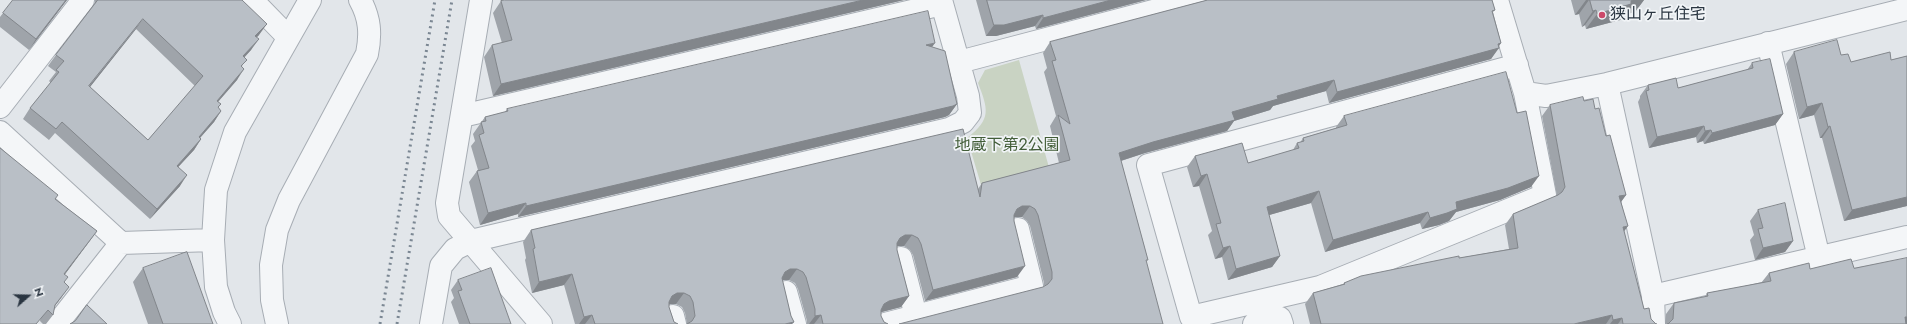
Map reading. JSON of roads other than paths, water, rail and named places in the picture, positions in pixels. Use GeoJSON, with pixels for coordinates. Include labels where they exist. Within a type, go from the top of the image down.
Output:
{"type":"FeatureCollection","features":[{"type":"Feature","properties":{"kind":"street"},"geometry":{"type":"LineString","coordinates":[[0,107],[83,0]]}},
{"type":"Feature","properties":{"kind":"street"},"geometry":{"type":"LineString","coordinates":[[252,0],[288,37]]}},
{"type":"Feature","properties":{"kind":"street"},"geometry":{"type":"LineString","coordinates":[[230,324],[224,312],[216,287],[213,240],[216,190],[235,132],[310,0]]}},
{"type":"Feature","properties":{"kind":"street"},"geometry":{"type":"LineString","coordinates":[[277,324],[272,300],[271,265],[277,230],[289,200],[367,54],[370,36],[368,16],[360,0]]}},
{"type":"Feature","properties":{"kind":"street"},"geometry":{"type":"LineString","coordinates":[[481,0],[447,203],[449,216],[541,324]]}},
{"type":"Feature","properties":{"kind":"street"},"geometry":{"type":"LineString","coordinates":[[959,62],[1195,0]]}},
{"type":"Feature","properties":{"kind":"street"},"geometry":{"type":"LineString","coordinates":[[1497,0],[1517,65],[1524,93],[1545,195],[1320,287],[1191,317],[1148,165],[1517,65]]}},
{"type":"Feature","properties":{"kind":"street"},"geometry":{"type":"LineString","coordinates":[[431,324],[441,266],[455,249],[471,241],[949,129],[963,122],[970,113],[968,96],[942,2],[462,116]]}},
{"type":"Feature","properties":{"kind":"street"},"geometry":{"type":"LineString","coordinates":[[1524,93],[1546,96],[1607,84],[1907,9]]}},
{"type":"Feature","properties":{"kind":"street"},"geometry":{"type":"LineString","coordinates":[[1768,43],[1818,258]]}},
{"type":"Feature","properties":{"kind":"street"},"geometry":{"type":"LineString","coordinates":[[1607,84],[1653,296],[1654,324]]}},
{"type":"Feature","properties":{"kind":"street"},"geometry":{"type":"LineString","coordinates":[[0,132],[121,243],[213,240]]}},
{"type":"Feature","properties":{"kind":"street"},"geometry":{"type":"LineString","coordinates":[[885,324],[1032,286],[1018,229]]}},
{"type":"Feature","properties":{"kind":"street"},"geometry":{"type":"LineString","coordinates":[[1653,296],[1907,237]]}},
{"type":"Feature","properties":{"kind":"street"},"geometry":{"type":"LineString","coordinates":[[57,324],[121,243]]}},
{"type":"Feature","properties":{"kind":"street"},"geometry":{"type":"LineString","coordinates":[[901,258],[916,316]]}},
{"type":"Feature","properties":{"kind":"street"},"geometry":{"type":"LineString","coordinates":[[786,292],[795,324]]}},
{"type":"Feature","properties":{"kind":"street"},"geometry":{"type":"LineString","coordinates":[[1254,324],[1280,318],[1282,324]]}},
{"type":"Feature","properties":{"kind":"railway"},"geometry":{"type":"LineString","coordinates":[[380,324],[435,0]]}},
{"type":"Feature","properties":{"kind":"railway"},"geometry":{"type":"LineString","coordinates":[[397,324],[452,0]]}},
{"type":"Feature","properties":{"kind":"place","name":"狭山ヶ丘住宅"},"geometry":{"type":"Point","coordinates":[1602,15]}},
{"type":"Feature","properties":{"kind":"park label","name":"地蔵下第2公園"},"geometry":{"type":"Point","coordinates":[1007,146]}}]}
